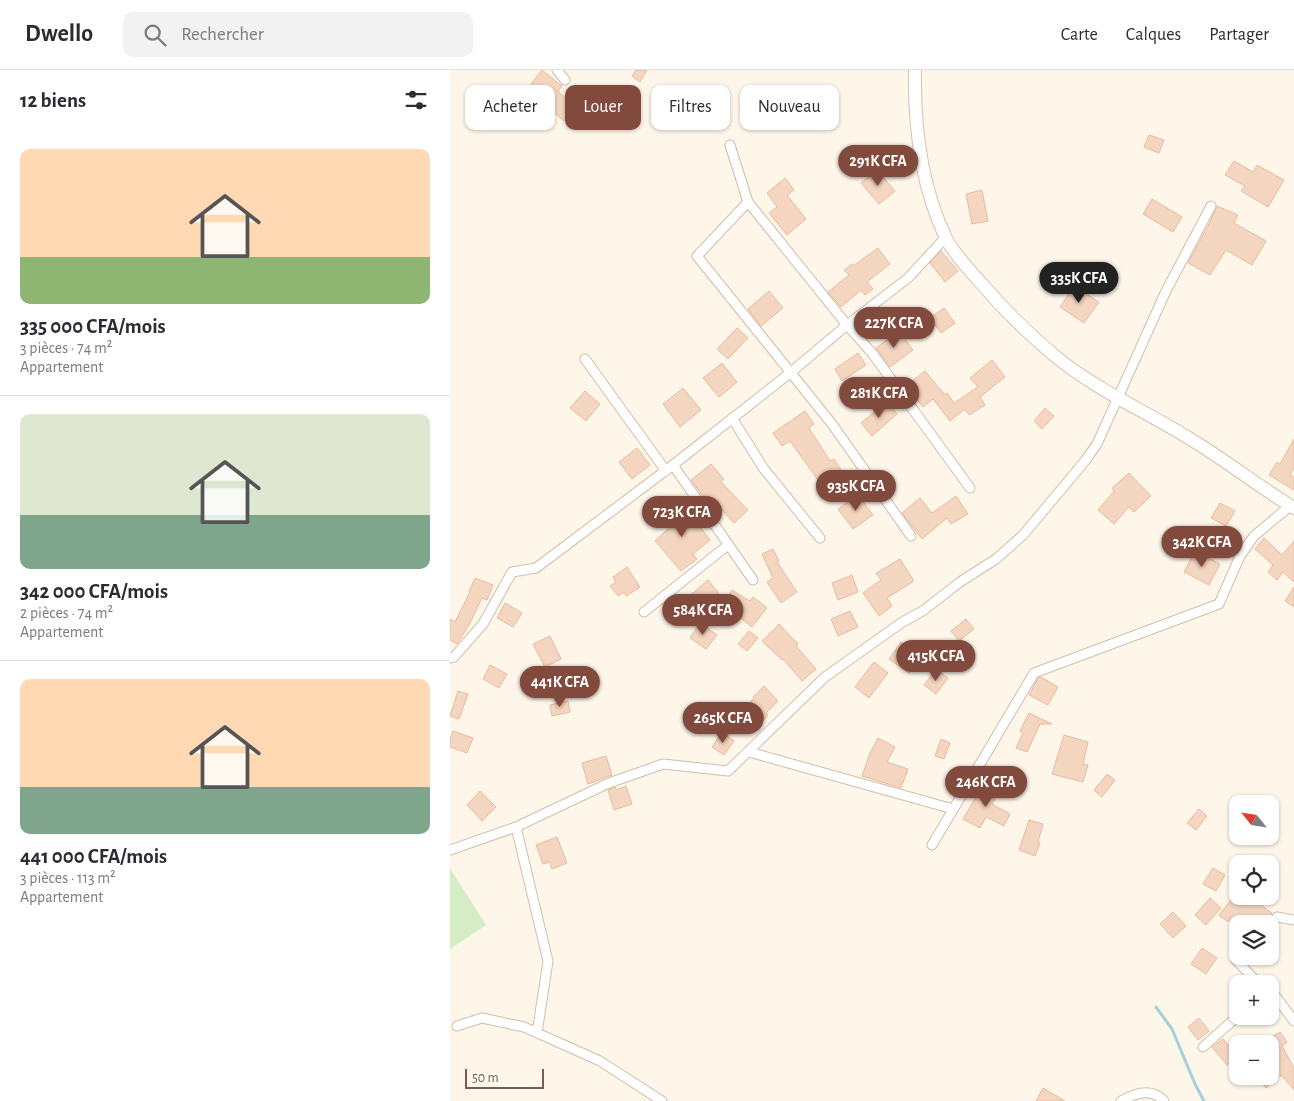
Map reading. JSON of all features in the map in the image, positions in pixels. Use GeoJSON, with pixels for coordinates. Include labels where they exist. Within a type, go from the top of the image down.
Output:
{"type":"FeatureCollection","features":[{"type":"Feature","properties":{"kind":"street"},"geometry":{"type":"LineString","coordinates":[[557,70],[565,80]]}},
{"type":"Feature","properties":{"kind":"street"},"geometry":{"type":"LineString","coordinates":[[915,70],[914,99],[919,151],[933,205],[945,238],[973,274],[1000,305],[1055,356],[1119,398],[1236,468],[1292,507],[1254,536],[1240,556],[1219,604],[1034,673],[932,845]]}},
{"type":"Feature","properties":{"kind":"street"},"geometry":{"type":"LineString","coordinates":[[730,145],[748,202],[847,325],[872,353],[970,488]]}},
{"type":"Feature","properties":{"kind":"street"},"geometry":{"type":"LineString","coordinates":[[748,202],[697,256],[832,424],[911,536]]}},
{"type":"Feature","properties":{"kind":"street"},"geometry":{"type":"LineString","coordinates":[[450,850],[516,827],[609,783],[663,764],[728,771],[799,700],[825,677],[996,559],[1023,535],[1097,444],[1119,398],[1145,335],[1212,206]]}},
{"type":"Feature","properties":{"kind":"street"},"geometry":{"type":"LineString","coordinates":[[450,658],[454,657],[483,624],[512,572],[536,568],[670,468],[908,278],[945,238]]}},
{"type":"Feature","properties":{"kind":"street"},"geometry":{"type":"LineString","coordinates":[[585,359],[670,468],[753,580]]}},
{"type":"Feature","properties":{"kind":"street"},"geometry":{"type":"LineString","coordinates":[[732,418],[764,469],[820,538]]}},
{"type":"Feature","properties":{"kind":"street"},"geometry":{"type":"LineString","coordinates":[[644,612],[728,545]]}},
{"type":"Feature","properties":{"kind":"street"},"geometry":{"type":"LineString","coordinates":[[749,752],[953,809]]}},
{"type":"Feature","properties":{"kind":"street"},"geometry":{"type":"LineString","coordinates":[[516,827],[548,961],[537,1034]]}},
{"type":"Feature","properties":{"kind":"street"},"geometry":{"type":"LineString","coordinates":[[1279,917],[1294,920]]}},
{"type":"Feature","properties":{"kind":"street"},"geometry":{"type":"LineString","coordinates":[[1241,965],[1250,975]]}},
{"type":"Feature","properties":{"kind":"street"},"geometry":{"type":"LineString","coordinates":[[1279,1001],[1294,1021]]}},
{"type":"Feature","properties":{"kind":"street"},"geometry":{"type":"LineString","coordinates":[[457,1026],[482,1018],[524,1027],[600,1061],[662,1101]]}},
{"type":"Feature","properties":{"kind":"street"},"geometry":{"type":"LineString","coordinates":[[1203,1047],[1229,1024]]}},
{"type":"Feature","properties":{"kind":"street"},"geometry":{"type":"LineString","coordinates":[[1121,1101],[1134,1094],[1143,1092],[1154,1093],[1164,1101]]}},
{"type":"Feature","properties":{"kind":"green space"},"geometry":{"type":"Polygon","coordinates":[[[450,868],[486,925],[450,949],[450,868]]]}},
{"type":"Feature","properties":{"kind":"building"},"geometry":{"type":"Polygon","coordinates":[[[542,70],[562,86],[558,91],[565,98],[564,121],[555,113],[555,85],[530,85],[542,70]]]}},
{"type":"Feature","properties":{"kind":"building"},"geometry":{"type":"Polygon","coordinates":[[[636,70],[647,70],[640,82],[632,76],[636,70]]]}},
{"type":"Feature","properties":{"kind":"building"},"geometry":{"type":"Polygon","coordinates":[[[1149,135],[1164,140],[1159,153],[1144,147],[1149,135]]]}},
{"type":"Feature","properties":{"kind":"building"},"geometry":{"type":"Polygon","coordinates":[[[1234,161],[1253,172],[1257,165],[1284,180],[1268,207],[1241,191],[1245,186],[1225,175],[1234,161]]]}},
{"type":"Feature","properties":{"kind":"building"},"geometry":{"type":"Polygon","coordinates":[[[877,170],[895,191],[879,204],[861,183],[877,170]]]}},
{"type":"Feature","properties":{"kind":"building"},"geometry":{"type":"Polygon","coordinates":[[[785,178],[794,190],[787,195],[806,219],[787,235],[769,213],[777,207],[767,193],[785,178]]]}},
{"type":"Feature","properties":{"kind":"building"},"geometry":{"type":"Polygon","coordinates":[[[982,190],[988,221],[972,224],[966,194],[982,190]]]}},
{"type":"Feature","properties":{"kind":"building"},"geometry":{"type":"Polygon","coordinates":[[[1152,199],[1182,217],[1173,232],[1143,214],[1152,199]]]}},
{"type":"Feature","properties":{"kind":"building"},"geometry":{"type":"Polygon","coordinates":[[[1217,206],[1238,215],[1234,223],[1266,241],[1252,265],[1226,250],[1210,275],[1188,263],[1217,206]]]}},
{"type":"Feature","properties":{"kind":"building"},"geometry":{"type":"Polygon","coordinates":[[[878,248],[890,264],[867,282],[873,289],[865,295],[861,290],[841,307],[828,292],[849,275],[844,270],[852,264],[853,266],[878,248]]]}},
{"type":"Feature","properties":{"kind":"building"},"geometry":{"type":"Polygon","coordinates":[[[941,251],[958,271],[945,282],[930,263],[941,251]]]}},
{"type":"Feature","properties":{"kind":"building"},"geometry":{"type":"Polygon","coordinates":[[[1074,286],[1099,302],[1084,323],[1060,307],[1074,286]]]}},
{"type":"Feature","properties":{"kind":"building"},"geometry":{"type":"Polygon","coordinates":[[[769,291],[783,308],[761,326],[748,309],[769,291]]]}},
{"type":"Feature","properties":{"kind":"building"},"geometry":{"type":"Polygon","coordinates":[[[944,308],[955,323],[941,333],[930,318],[944,308]]]}},
{"type":"Feature","properties":{"kind":"building"},"geometry":{"type":"Polygon","coordinates":[[[737,328],[748,338],[728,359],[717,349],[737,328]]]}},
{"type":"Feature","properties":{"kind":"building"},"geometry":{"type":"Polygon","coordinates":[[[899,331],[913,350],[890,367],[876,348],[899,331]]]}},
{"type":"Feature","properties":{"kind":"building"},"geometry":{"type":"Polygon","coordinates":[[[858,353],[866,365],[842,381],[835,369],[858,353]]]}},
{"type":"Feature","properties":{"kind":"building"},"geometry":{"type":"Polygon","coordinates":[[[992,360],[1005,377],[980,397],[985,405],[969,415],[965,409],[950,421],[933,399],[923,407],[906,386],[925,371],[945,395],[947,393],[954,403],[978,387],[970,378],[992,360]]]}},
{"type":"Feature","properties":{"kind":"building"},"geometry":{"type":"Polygon","coordinates":[[[722,363],[737,382],[719,397],[703,378],[722,363]]]}},
{"type":"Feature","properties":{"kind":"building"},"geometry":{"type":"Polygon","coordinates":[[[683,388],[701,410],[680,427],[663,404],[683,388]]]}},
{"type":"Feature","properties":{"kind":"building"},"geometry":{"type":"Polygon","coordinates":[[[585,391],[600,404],[586,421],[570,408],[585,391]]]}},
{"type":"Feature","properties":{"kind":"building"},"geometry":{"type":"Polygon","coordinates":[[[887,401],[897,414],[872,436],[861,423],[887,401]]]}},
{"type":"Feature","properties":{"kind":"building"},"geometry":{"type":"Polygon","coordinates":[[[1045,408],[1054,416],[1042,429],[1034,421],[1045,408]]]}},
{"type":"Feature","properties":{"kind":"building"},"geometry":{"type":"Polygon","coordinates":[[[805,411],[814,424],[809,428],[830,461],[834,459],[843,473],[823,487],[790,441],[782,446],[773,433],[805,411]]]}},
{"type":"Feature","properties":{"kind":"building"},"geometry":{"type":"Polygon","coordinates":[[[1294,439],[1294,468],[1290,475],[1294,477],[1294,490],[1269,475],[1277,462],[1280,464],[1294,439]]]}},
{"type":"Feature","properties":{"kind":"building"},"geometry":{"type":"Polygon","coordinates":[[[637,448],[650,465],[632,479],[619,462],[637,448]]]}},
{"type":"Feature","properties":{"kind":"building"},"geometry":{"type":"Polygon","coordinates":[[[711,464],[724,479],[721,482],[748,510],[734,523],[721,509],[717,512],[691,480],[711,464]]]}},
{"type":"Feature","properties":{"kind":"building"},"geometry":{"type":"Polygon","coordinates":[[[1129,473],[1151,496],[1134,512],[1129,507],[1114,524],[1098,510],[1114,491],[1112,488],[1129,473]]]}},
{"type":"Feature","properties":{"kind":"building"},"geometry":{"type":"Polygon","coordinates":[[[858,495],[873,515],[853,529],[838,509],[858,495]]]}},
{"type":"Feature","properties":{"kind":"building"},"geometry":{"type":"Polygon","coordinates":[[[956,496],[968,514],[951,524],[947,518],[922,539],[902,513],[920,498],[932,513],[956,496]]]}},
{"type":"Feature","properties":{"kind":"building"},"geometry":{"type":"Polygon","coordinates":[[[1220,503],[1235,511],[1226,526],[1211,518],[1220,503]]]}},
{"type":"Feature","properties":{"kind":"building"},"geometry":{"type":"Polygon","coordinates":[[[683,504],[710,540],[693,554],[697,559],[681,571],[655,541],[671,526],[665,519],[683,504]]]}},
{"type":"Feature","properties":{"kind":"building"},"geometry":{"type":"Polygon","coordinates":[[[1264,538],[1282,555],[1294,541],[1294,582],[1283,572],[1277,580],[1268,572],[1273,565],[1255,549],[1264,538]]]}},
{"type":"Feature","properties":{"kind":"building"},"geometry":{"type":"Polygon","coordinates":[[[773,549],[779,561],[777,562],[797,592],[781,603],[767,582],[773,578],[762,554],[773,549]]]}},
{"type":"Feature","properties":{"kind":"building"},"geometry":{"type":"Polygon","coordinates":[[[1195,551],[1220,564],[1209,585],[1184,572],[1195,551]]]}},
{"type":"Feature","properties":{"kind":"building"},"geometry":{"type":"Polygon","coordinates":[[[900,559],[914,581],[887,598],[892,606],[879,616],[863,593],[881,580],[876,573],[900,559]]]}},
{"type":"Feature","properties":{"kind":"building"},"geometry":{"type":"Polygon","coordinates":[[[627,567],[640,587],[626,596],[624,592],[618,596],[610,586],[616,582],[613,577],[627,567]]]}},
{"type":"Feature","properties":{"kind":"building"},"geometry":{"type":"Polygon","coordinates":[[[852,575],[858,592],[838,600],[832,583],[852,575]]]}},
{"type":"Feature","properties":{"kind":"building"},"geometry":{"type":"Polygon","coordinates":[[[475,578],[493,585],[487,600],[482,598],[457,644],[450,640],[450,619],[455,622],[475,578]]]}},
{"type":"Feature","properties":{"kind":"building"},"geometry":{"type":"Polygon","coordinates":[[[708,580],[725,601],[732,590],[750,601],[753,597],[767,608],[752,627],[738,616],[716,604],[703,616],[687,598],[708,580]]]}},
{"type":"Feature","properties":{"kind":"building"},"geometry":{"type":"Polygon","coordinates":[[[1294,587],[1294,607],[1285,601],[1294,587]]]}},
{"type":"Feature","properties":{"kind":"building"},"geometry":{"type":"Polygon","coordinates":[[[505,603],[522,613],[513,627],[497,618],[505,603]]]}},
{"type":"Feature","properties":{"kind":"building"},"geometry":{"type":"Polygon","coordinates":[[[850,611],[858,627],[838,636],[831,619],[850,611]]]}},
{"type":"Feature","properties":{"kind":"building"},"geometry":{"type":"Polygon","coordinates":[[[966,619],[974,629],[959,641],[951,631],[966,619]]]}},
{"type":"Feature","properties":{"kind":"building"},"geometry":{"type":"Polygon","coordinates":[[[700,623],[717,635],[706,649],[690,638],[700,623]]]}},
{"type":"Feature","properties":{"kind":"building"},"geometry":{"type":"Polygon","coordinates":[[[779,624],[798,644],[796,646],[816,669],[802,681],[783,659],[762,641],[779,624]]]}},
{"type":"Feature","properties":{"kind":"building"},"geometry":{"type":"Polygon","coordinates":[[[749,631],[758,638],[747,651],[738,644],[749,631]]]}},
{"type":"Feature","properties":{"kind":"building"},"geometry":{"type":"Polygon","coordinates":[[[550,636],[561,659],[545,667],[533,644],[550,636]]]}},
{"type":"Feature","properties":{"kind":"building"},"geometry":{"type":"Polygon","coordinates":[[[901,642],[922,656],[909,673],[889,659],[901,642]]]}},
{"type":"Feature","properties":{"kind":"building"},"geometry":{"type":"Polygon","coordinates":[[[874,662],[888,673],[869,698],[855,687],[874,662]]]}},
{"type":"Feature","properties":{"kind":"building"},"geometry":{"type":"Polygon","coordinates":[[[490,665],[507,674],[499,688],[483,679],[490,665]]]}},
{"type":"Feature","properties":{"kind":"building"},"geometry":{"type":"Polygon","coordinates":[[[936,669],[948,678],[936,694],[924,685],[936,669]]]}},
{"type":"Feature","properties":{"kind":"building"},"geometry":{"type":"Polygon","coordinates":[[[1041,677],[1058,687],[1048,705],[1029,695],[1038,678],[1041,677]]]}},
{"type":"Feature","properties":{"kind":"building"},"geometry":{"type":"Polygon","coordinates":[[[764,686],[778,701],[766,713],[768,715],[758,727],[741,712],[764,686]]]}},
{"type":"Feature","properties":{"kind":"building"},"geometry":{"type":"Polygon","coordinates":[[[458,691],[468,694],[459,719],[450,716],[458,691]]]}},
{"type":"Feature","properties":{"kind":"building"},"geometry":{"type":"Polygon","coordinates":[[[568,701],[570,712],[552,716],[550,705],[568,701]]]}},
{"type":"Feature","properties":{"kind":"building"},"geometry":{"type":"Polygon","coordinates":[[[1029,713],[1052,724],[1040,724],[1027,752],[1016,748],[1023,733],[1020,731],[1029,713]]]}},
{"type":"Feature","properties":{"kind":"building"},"geometry":{"type":"Polygon","coordinates":[[[453,731],[473,738],[467,753],[450,747],[453,731]]]}},
{"type":"Feature","properties":{"kind":"building"},"geometry":{"type":"Polygon","coordinates":[[[722,732],[734,741],[724,755],[712,747],[722,732]]]}},
{"type":"Feature","properties":{"kind":"building"},"geometry":{"type":"Polygon","coordinates":[[[1064,735],[1088,742],[1083,764],[1088,765],[1083,782],[1052,774],[1064,735]]]}},
{"type":"Feature","properties":{"kind":"building"},"geometry":{"type":"Polygon","coordinates":[[[878,738],[895,747],[887,762],[908,769],[901,788],[862,776],[870,753],[878,738]]]}},
{"type":"Feature","properties":{"kind":"building"},"geometry":{"type":"Polygon","coordinates":[[[941,739],[950,743],[944,759],[935,756],[941,739]]]}},
{"type":"Feature","properties":{"kind":"building"},"geometry":{"type":"Polygon","coordinates":[[[606,756],[612,775],[588,784],[582,763],[606,756]]]}},
{"type":"Feature","properties":{"kind":"building"},"geometry":{"type":"Polygon","coordinates":[[[1107,774],[1115,780],[1102,797],[1094,790],[1107,774]]]}},
{"type":"Feature","properties":{"kind":"building"},"geometry":{"type":"Polygon","coordinates":[[[985,782],[1000,791],[992,804],[1010,814],[1004,826],[986,817],[980,828],[963,819],[985,782]]]}},
{"type":"Feature","properties":{"kind":"building"},"geometry":{"type":"Polygon","coordinates":[[[626,786],[632,804],[614,810],[608,790],[615,787],[616,790],[626,786]]]}},
{"type":"Feature","properties":{"kind":"building"},"geometry":{"type":"Polygon","coordinates":[[[480,791],[496,807],[482,821],[467,805],[480,791]]]}},
{"type":"Feature","properties":{"kind":"building"},"geometry":{"type":"Polygon","coordinates":[[[1199,809],[1207,816],[1196,830],[1187,823],[1199,809]]]}},
{"type":"Feature","properties":{"kind":"building"},"geometry":{"type":"Polygon","coordinates":[[[1029,820],[1043,824],[1038,842],[1040,843],[1035,856],[1019,850],[1029,820]]]}},
{"type":"Feature","properties":{"kind":"building"},"geometry":{"type":"Polygon","coordinates":[[[557,837],[567,863],[552,869],[550,862],[543,864],[536,845],[557,837]]]}},
{"type":"Feature","properties":{"kind":"building"},"geometry":{"type":"Polygon","coordinates":[[[1213,868],[1225,875],[1216,891],[1203,884],[1213,868]]]}},
{"type":"Feature","properties":{"kind":"building"},"geometry":{"type":"Polygon","coordinates":[[[1210,898],[1221,908],[1206,925],[1195,915],[1210,898]]]}},
{"type":"Feature","properties":{"kind":"building"},"geometry":{"type":"Polygon","coordinates":[[[1229,902],[1229,905],[1261,905],[1272,913],[1271,915],[1229,915],[1228,922],[1219,915],[1229,902]]]}},
{"type":"Feature","properties":{"kind":"building"},"geometry":{"type":"Polygon","coordinates":[[[1173,912],[1186,926],[1173,938],[1160,924],[1173,912]]]}},
{"type":"Feature","properties":{"kind":"building"},"geometry":{"type":"Polygon","coordinates":[[[1202,948],[1217,958],[1206,974],[1191,964],[1202,948]]]}},
{"type":"Feature","properties":{"kind":"building"},"geometry":{"type":"Polygon","coordinates":[[[1199,1018],[1209,1031],[1198,1040],[1188,1027],[1199,1018]]]}},
{"type":"Feature","properties":{"kind":"building"},"geometry":{"type":"Polygon","coordinates":[[[1280,1032],[1287,1042],[1282,1046],[1294,1068],[1294,1090],[1281,1075],[1279,1077],[1279,1035],[1275,1035],[1280,1032]]]}},
{"type":"Feature","properties":{"kind":"building"},"geometry":{"type":"Polygon","coordinates":[[[1223,1039],[1229,1046],[1229,1063],[1227,1065],[1212,1047],[1223,1039]]]}},
{"type":"Feature","properties":{"kind":"building"},"geometry":{"type":"Polygon","coordinates":[[[1043,1088],[1065,1101],[1036,1101],[1043,1088]]]}},
{"type":"Feature","properties":{"kind":"waterway"},"geometry":{"type":"LineString","coordinates":[[1156,1007],[1172,1029],[1204,1101]]}}]}
